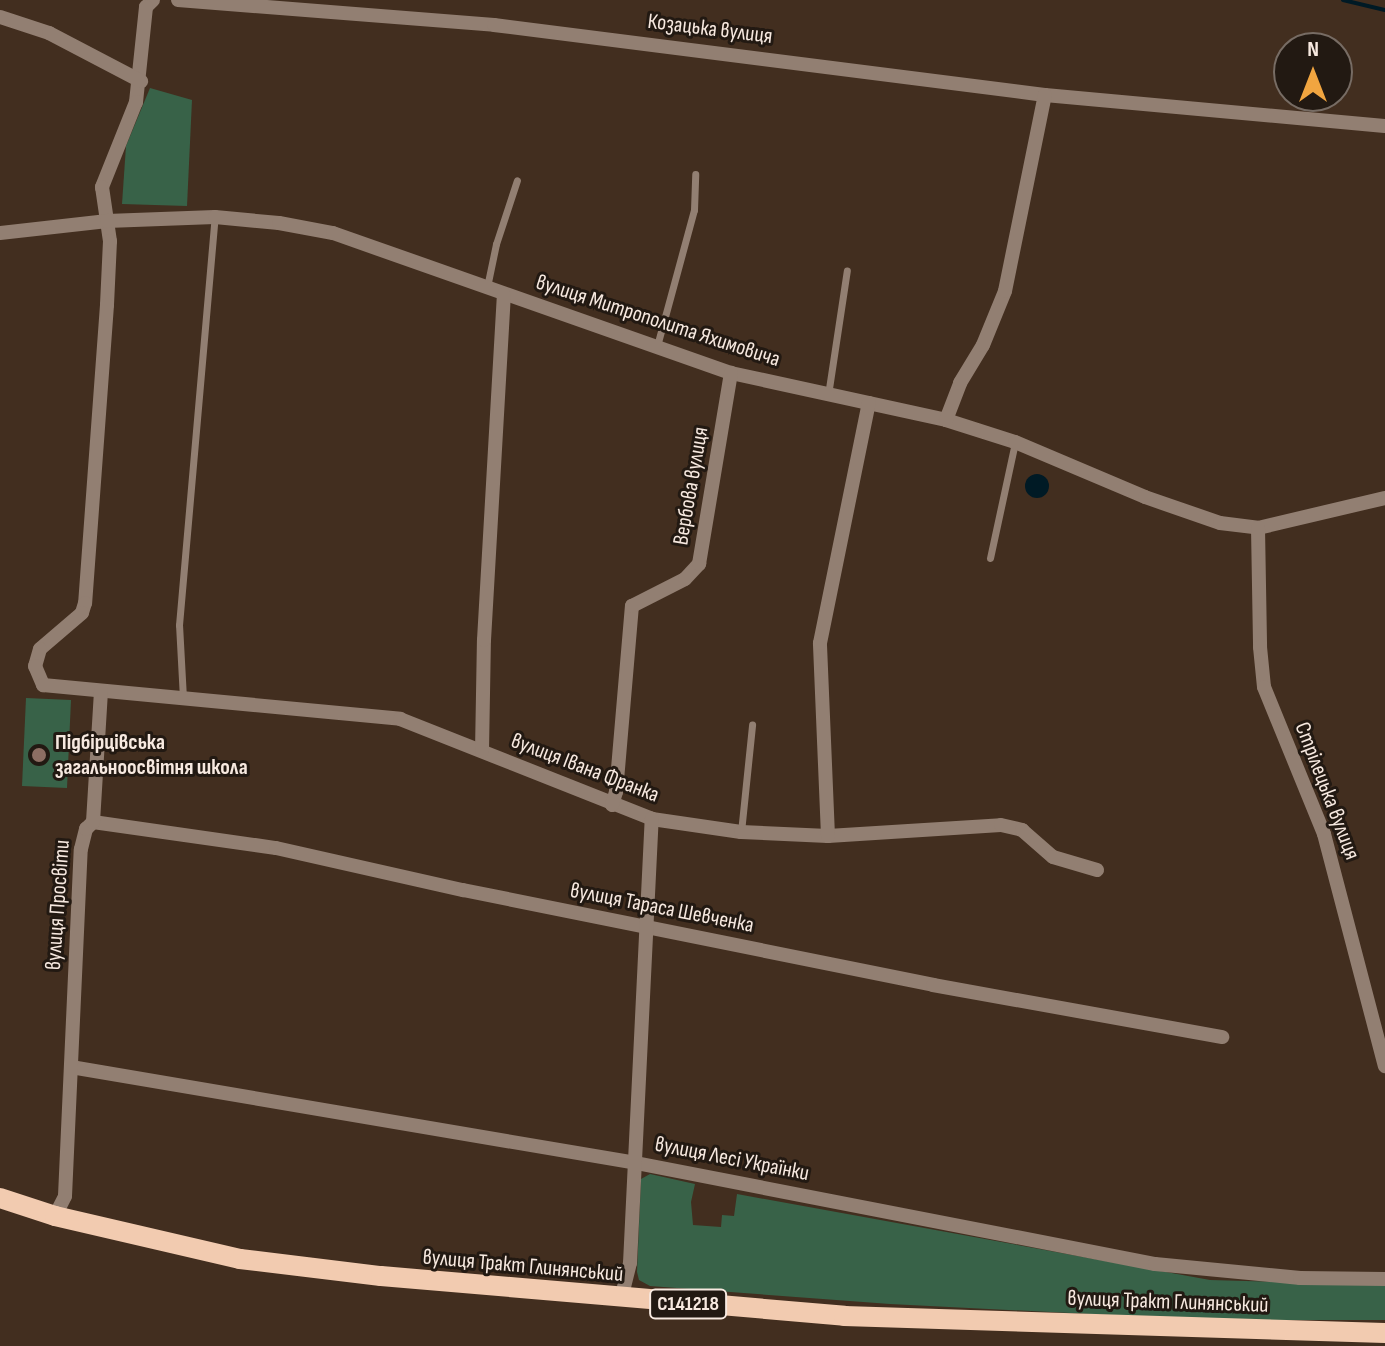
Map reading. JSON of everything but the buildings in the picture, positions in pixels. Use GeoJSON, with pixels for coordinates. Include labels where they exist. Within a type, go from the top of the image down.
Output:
{"type":"FeatureCollection","features":[{"type":"Feature","properties":{"kind":"main road","name":"вулиця Тракт Глинянський"},"geometry":{"type":"LineString","coordinates":[[0,1198],[55,1216],[240,1259],[621,1299],[844,1316],[1385,1333]]}},
{"type":"Feature","properties":{"kind":"street"},"geometry":{"type":"LineString","coordinates":[[101,691],[43,685],[35,666],[40,649],[82,613],[107,305],[110,241],[102,187],[141,81],[146,7],[153,0]]}},
{"type":"Feature","properties":{"kind":"street","name":"Козацька вулиця"},"geometry":{"type":"LineString","coordinates":[[178,0],[494,25],[1045,95],[1385,126]]}},
{"type":"Feature","properties":{"kind":"street"},"geometry":{"type":"LineString","coordinates":[[0,17],[49,33],[141,81]]}},
{"type":"Feature","properties":{"kind":"street"},"geometry":{"type":"LineString","coordinates":[[946,420],[960,383],[983,345],[1005,291],[1045,95]]}},
{"type":"Feature","properties":{"kind":"street","name":"вулиця Митрополита Яхимовича"},"geometry":{"type":"LineString","coordinates":[[0,233],[107,221],[215,217],[279,223],[333,233],[731,373],[946,420],[1015,442],[1145,497],[1220,523],[1258,528],[1385,498]]}},
{"type":"Feature","properties":{"kind":"street"},"geometry":{"type":"LineString","coordinates":[[482,751],[484,640],[504,295]]}},
{"type":"Feature","properties":{"kind":"street","name":"Вербова вулиця"},"geometry":{"type":"LineString","coordinates":[[612,805],[616,792],[632,606],[685,579],[699,564],[731,373]]}},
{"type":"Feature","properties":{"kind":"street"},"geometry":{"type":"LineString","coordinates":[[828,836],[820,643],[869,403]]}},
{"type":"Feature","properties":{"kind":"street","name":"Стрілецька вулиця"},"geometry":{"type":"LineString","coordinates":[[1258,528],[1260,647],[1264,687],[1324,834],[1385,1066]]}},
{"type":"Feature","properties":{"kind":"street","name":"вулиця Івана Франка"},"geometry":{"type":"LineString","coordinates":[[101,691],[400,719],[652,819],[741,832],[828,836],[1001,825],[1022,830],[1053,857],[1097,870]]}},
{"type":"Feature","properties":{"kind":"street","name":"вулиця Просвіти"},"geometry":{"type":"LineString","coordinates":[[55,1216],[65,1196],[81,849],[86,829],[93,822],[101,691]]}},
{"type":"Feature","properties":{"kind":"street"},"geometry":{"type":"LineString","coordinates":[[621,1299],[630,1263],[652,819]]}},
{"type":"Feature","properties":{"kind":"street","name":"вулиця Тараса Шевченка"},"geometry":{"type":"LineString","coordinates":[[93,822],[276,848],[933,985],[1222,1037]]}},
{"type":"Feature","properties":{"kind":"street","name":"вулиця Лесі Українки"},"geometry":{"type":"LineString","coordinates":[[71,1067],[636,1163],[1155,1264],[1300,1278],[1385,1279]]}},
{"type":"Feature","properties":{"kind":"lane"},"geometry":{"type":"LineString","coordinates":[[656,349],[694,210],[695,174]]}},
{"type":"Feature","properties":{"kind":"lane"},"geometry":{"type":"LineString","coordinates":[[487,287],[496,244],[517,180]]}},
{"type":"Feature","properties":{"kind":"lane"},"geometry":{"type":"LineString","coordinates":[[183,698],[179,625],[215,217]]}},
{"type":"Feature","properties":{"kind":"lane"},"geometry":{"type":"LineString","coordinates":[[828,395],[847,270]]}},
{"type":"Feature","properties":{"kind":"lane"},"geometry":{"type":"LineString","coordinates":[[990,558],[1015,442]]}},
{"type":"Feature","properties":{"kind":"lane"},"geometry":{"type":"LineString","coordinates":[[741,832],[752,725]]}},
{"type":"Feature","properties":{"kind":"green space"},"geometry":{"type":"Polygon","coordinates":[[[150,88],[192,100],[187,206],[122,204],[126,146],[150,88]]]}},
{"type":"Feature","properties":{"kind":"green space"},"geometry":{"type":"Polygon","coordinates":[[[26,698],[71,700],[67,788],[22,786],[26,698]]]}},
{"type":"Feature","properties":{"kind":"green space"},"geometry":{"type":"Polygon","coordinates":[[[650,1174],[695,1184],[691,1202],[693,1225],[721,1227],[722,1215],[734,1216],[737,1194],[1210,1280],[1385,1285],[1385,1320],[1210,1320],[890,1304],[650,1286],[639,1280],[637,1272],[641,1179],[650,1174]]]}},
{"type":"Feature","properties":{"kind":"water"},"geometry":{"type":"Polygon","coordinates":[[[1037,474],[1048,481],[1049,486],[1042,497],[1037,498],[1026,491],[1025,486],[1032,475],[1037,474]]]}},
{"type":"Feature","properties":{"kind":"waterway"},"geometry":{"type":"LineString","coordinates":[[1343,0],[1385,10]]}},
{"type":"Feature","properties":{"kind":"place","name":"Підбірцівська загальноосвітня школа"},"geometry":{"type":"Point","coordinates":[39,755]}}]}
